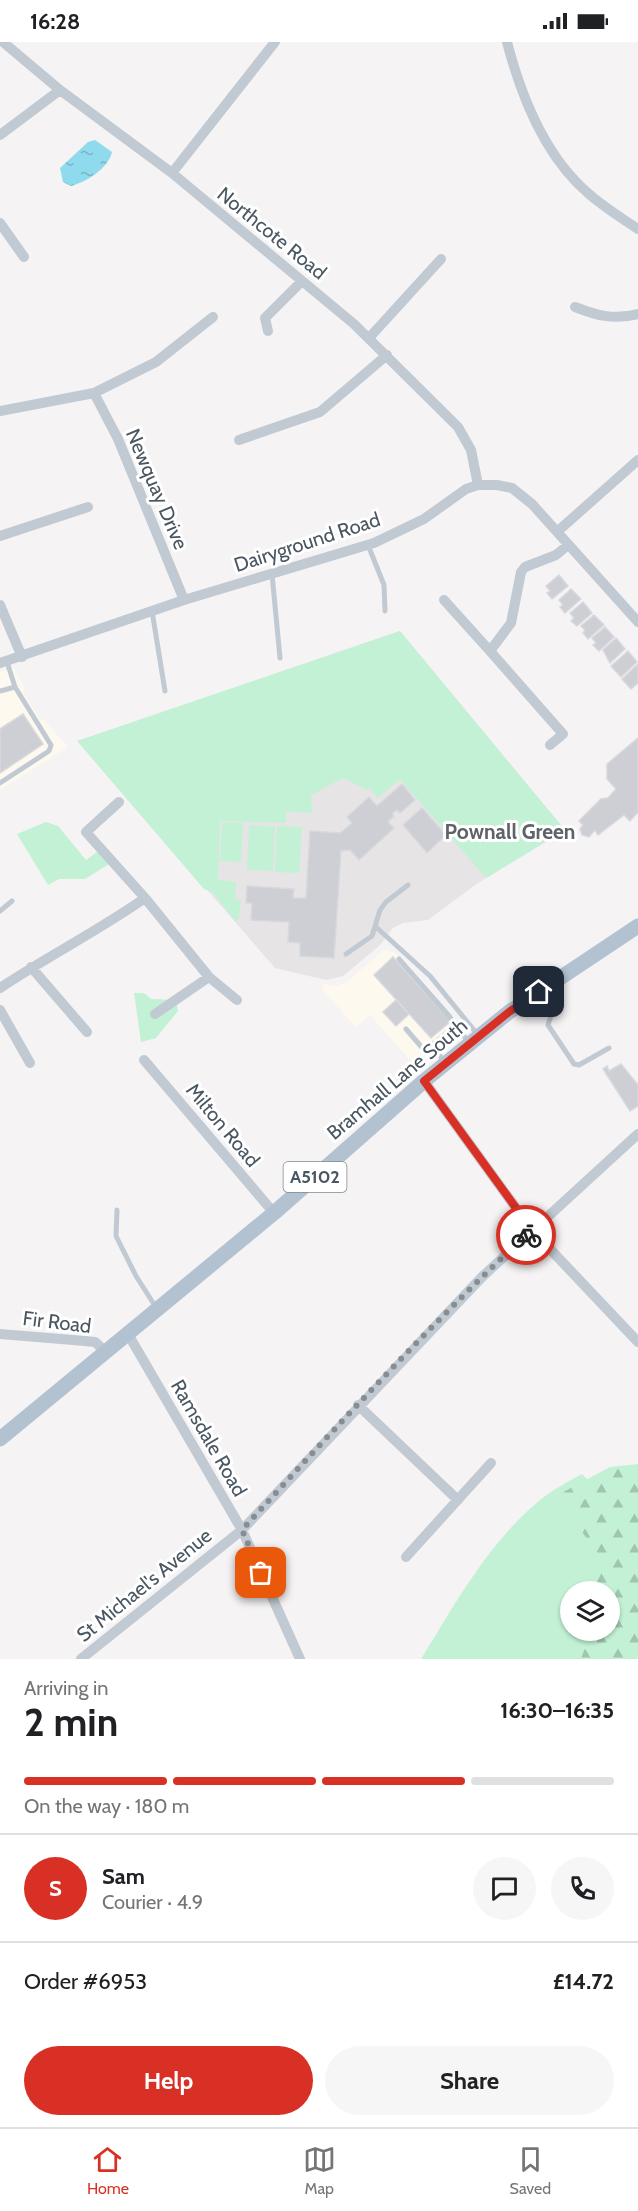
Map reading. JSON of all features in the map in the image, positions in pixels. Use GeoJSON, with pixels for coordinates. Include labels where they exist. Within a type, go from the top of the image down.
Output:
{"type":"FeatureCollection","features":[{"type":"Feature","properties":{"kind":"main road","name":"Bramhall Lane South"},"geometry":{"type":"LineString","coordinates":[[0,1439],[274,1213],[424,1081],[539,992],[638,926]]}},
{"type":"Feature","properties":{"kind":"street","name":"Northcote Road"},"geometry":{"type":"LineString","coordinates":[[3,42],[60,90],[172,173],[369,338],[458,427],[471,450],[478,485]]}},
{"type":"Feature","properties":{"kind":"street"},"geometry":{"type":"LineString","coordinates":[[172,173],[275,42]]}},
{"type":"Feature","properties":{"kind":"street"},"geometry":{"type":"LineString","coordinates":[[507,42],[528,107],[554,155],[587,193],[638,228]]}},
{"type":"Feature","properties":{"kind":"street"},"geometry":{"type":"LineString","coordinates":[[0,135],[60,90]]}},
{"type":"Feature","properties":{"kind":"street"},"geometry":{"type":"LineString","coordinates":[[0,223],[24,257]]}},
{"type":"Feature","properties":{"kind":"street"},"geometry":{"type":"LineString","coordinates":[[369,338],[441,259]]}},
{"type":"Feature","properties":{"kind":"street"},"geometry":{"type":"LineString","coordinates":[[268,332],[265,318],[302,282]]}},
{"type":"Feature","properties":{"kind":"street"},"geometry":{"type":"LineString","coordinates":[[575,307],[601,317],[621,318],[638,314]]}},
{"type":"Feature","properties":{"kind":"street"},"geometry":{"type":"LineString","coordinates":[[0,411],[94,393],[156,362],[213,317]]}},
{"type":"Feature","properties":{"kind":"street"},"geometry":{"type":"LineString","coordinates":[[239,440],[320,412],[387,355]]}},
{"type":"Feature","properties":{"kind":"street","name":"Newquay Drive"},"geometry":{"type":"LineString","coordinates":[[94,393],[118,439],[184,600]]}},
{"type":"Feature","properties":{"kind":"street"},"geometry":{"type":"LineString","coordinates":[[558,531],[638,460]]}},
{"type":"Feature","properties":{"kind":"street"},"geometry":{"type":"LineString","coordinates":[[478,485],[497,484],[512,488],[532,504],[638,622]]}},
{"type":"Feature","properties":{"kind":"street","name":"Dairyground Road"},"geometry":{"type":"LineString","coordinates":[[3,663],[184,600],[369,545],[424,519],[466,489],[478,485]]}},
{"type":"Feature","properties":{"kind":"street"},"geometry":{"type":"LineString","coordinates":[[0,536],[88,507]]}},
{"type":"Feature","properties":{"kind":"street"},"geometry":{"type":"LineString","coordinates":[[490,651],[511,623],[521,572],[525,567],[556,555],[568,545]]}},
{"type":"Feature","properties":{"kind":"street"},"geometry":{"type":"LineString","coordinates":[[444,600],[563,734],[550,745]]}},
{"type":"Feature","properties":{"kind":"street"},"geometry":{"type":"LineString","coordinates":[[0,605],[22,657]]}},
{"type":"Feature","properties":{"kind":"street"},"geometry":{"type":"LineString","coordinates":[[119,802],[86,832],[145,898],[209,977],[237,1000]]}},
{"type":"Feature","properties":{"kind":"street"},"geometry":{"type":"LineString","coordinates":[[0,988],[113,920],[145,898]]}},
{"type":"Feature","properties":{"kind":"street"},"geometry":{"type":"LineString","coordinates":[[32,967],[87,1032]]}},
{"type":"Feature","properties":{"kind":"street"},"geometry":{"type":"LineString","coordinates":[[155,1014],[209,977]]}},
{"type":"Feature","properties":{"kind":"street"},"geometry":{"type":"LineString","coordinates":[[0,1010],[30,1063]]}},
{"type":"Feature","properties":{"kind":"street","name":"Milton Road"},"geometry":{"type":"LineString","coordinates":[[144,1060],[274,1213]]}},
{"type":"Feature","properties":{"kind":"street"},"geometry":{"type":"LineString","coordinates":[[424,1081],[532,1230],[638,1342]]}},
{"type":"Feature","properties":{"kind":"street","name":"St Michael's Avenue"},"geometry":{"type":"LineString","coordinates":[[81,1659],[242,1530],[358,1405],[483,1276],[638,1134]]}},
{"type":"Feature","properties":{"kind":"street","name":"Fir Road"},"geometry":{"type":"LineString","coordinates":[[0,1334],[95,1342],[106,1352]]}},
{"type":"Feature","properties":{"kind":"street","name":"Ramsdale Road"},"geometry":{"type":"LineString","coordinates":[[128,1334],[242,1530],[300,1659]]}},
{"type":"Feature","properties":{"kind":"street"},"geometry":{"type":"LineString","coordinates":[[358,1405],[458,1500]]}},
{"type":"Feature","properties":{"kind":"street"},"geometry":{"type":"LineString","coordinates":[[406,1557],[491,1463]]}},
{"type":"Feature","properties":{"kind":"lane"},"geometry":{"type":"LineString","coordinates":[[369,545],[384,585],[384,610]]}},
{"type":"Feature","properties":{"kind":"lane"},"geometry":{"type":"LineString","coordinates":[[272,574],[280,658]]}},
{"type":"Feature","properties":{"kind":"lane"},"geometry":{"type":"LineString","coordinates":[[152,611],[165,691]]}},
{"type":"Feature","properties":{"kind":"lane"},"geometry":{"type":"LineString","coordinates":[[0,783],[49,750],[51,745],[3,663]]}},
{"type":"Feature","properties":{"kind":"lane"},"geometry":{"type":"LineString","coordinates":[[0,691],[15,687]]}},
{"type":"Feature","properties":{"kind":"lane"},"geometry":{"type":"LineString","coordinates":[[346,954],[372,936],[380,910],[386,902],[408,885]]}},
{"type":"Feature","properties":{"kind":"lane"},"geometry":{"type":"LineString","coordinates":[[0,911],[12,901]]}},
{"type":"Feature","properties":{"kind":"lane"},"geometry":{"type":"LineString","coordinates":[[376,927],[430,976],[475,1040]]}},
{"type":"Feature","properties":{"kind":"lane"},"geometry":{"type":"LineString","coordinates":[[399,959],[450,1017],[454,1026],[475,1040]]}},
{"type":"Feature","properties":{"kind":"lane"},"geometry":{"type":"LineString","coordinates":[[539,992],[552,1013],[548,1025],[574,1064],[579,1065],[609,1048]]}},
{"type":"Feature","properties":{"kind":"lane"},"geometry":{"type":"LineString","coordinates":[[406,1029],[425,1051],[454,1026]]}},
{"type":"Feature","properties":{"kind":"lane"},"geometry":{"type":"LineString","coordinates":[[432,1046],[447,1063]]}},
{"type":"Feature","properties":{"kind":"lane"},"geometry":{"type":"LineString","coordinates":[[117,1210],[117,1236],[136,1276],[158,1310]]}},
{"type":"Feature","properties":{"kind":"shaded area"},"geometry":{"type":"Polygon","coordinates":[[[400,631],[565,830],[475,885],[428,920],[403,923],[393,928],[380,945],[343,976],[326,980],[275,968],[78,741],[400,631]]]}},
{"type":"Feature","properties":{"kind":"shaded area"},"geometry":{"type":"Polygon","coordinates":[[[14,668],[25,689],[23,692],[40,720],[43,719],[68,747],[0,790],[0,672],[14,668]]]}},
{"type":"Feature","properties":{"kind":"shaded area"},"geometry":{"type":"Polygon","coordinates":[[[383,950],[394,952],[406,962],[464,1030],[418,1069],[370,1015],[356,1027],[323,991],[323,984],[336,986],[347,982],[383,950]]]}},
{"type":"Feature","properties":{"kind":"green space"},"geometry":{"type":"Polygon","coordinates":[[[400,631],[565,830],[486,878],[400,779],[378,798],[369,788],[367,790],[343,778],[311,795],[312,813],[286,811],[286,823],[220,821],[218,880],[236,882],[235,899],[241,900],[239,918],[236,922],[212,892],[204,889],[77,741],[400,631]]]}},
{"type":"Feature","properties":{"kind":"green space"},"geometry":{"type":"Polygon","coordinates":[[[46,822],[58,826],[86,860],[101,849],[112,862],[85,879],[59,879],[48,885],[17,834],[46,822]]]}},
{"type":"Feature","properties":{"kind":"green space"},"geometry":{"type":"Polygon","coordinates":[[[222,822],[243,823],[241,862],[220,861],[222,822]]]}},
{"type":"Feature","properties":{"kind":"green space"},"geometry":{"type":"Polygon","coordinates":[[[249,825],[275,827],[273,871],[247,870],[249,825]]]}},
{"type":"Feature","properties":{"kind":"green space"},"geometry":{"type":"Polygon","coordinates":[[[277,826],[302,827],[299,873],[275,872],[277,826]]]}},
{"type":"Feature","properties":{"kind":"green space"},"geometry":{"type":"Polygon","coordinates":[[[134,993],[144,993],[151,999],[176,1000],[178,1011],[156,1038],[141,1042],[134,993]]]}},
{"type":"Feature","properties":{"kind":"green space"},"geometry":{"type":"Polygon","coordinates":[[[638,1464],[638,1659],[581,1659],[587,1641],[620,1641],[620,1581],[598,1581],[601,1558],[556,1496],[610,1467],[638,1464]]]}},
{"type":"Feature","properties":{"kind":"green space"},"geometry":{"type":"Polygon","coordinates":[[[582,1474],[592,1486],[602,1514],[604,1529],[602,1581],[560,1581],[560,1641],[590,1641],[584,1659],[421,1659],[488,1555],[521,1518],[560,1486],[582,1474]]]}},
{"type":"Feature","properties":{"kind":"water"},"geometry":{"type":"Polygon","coordinates":[[[95,140],[112,152],[106,164],[96,174],[77,184],[71,186],[63,182],[60,168],[88,142],[95,140]]]}},
{"type":"Feature","properties":{"kind":"building"},"geometry":{"type":"Polygon","coordinates":[[[559,575],[568,586],[552,599],[547,593],[550,591],[546,586],[559,575]]]}},
{"type":"Feature","properties":{"kind":"building"},"geometry":{"type":"Polygon","coordinates":[[[571,589],[581,599],[565,613],[560,607],[563,605],[559,600],[571,589]]]}},
{"type":"Feature","properties":{"kind":"building"},"geometry":{"type":"Polygon","coordinates":[[[583,602],[592,613],[577,626],[571,621],[574,618],[570,613],[583,602]]]}},
{"type":"Feature","properties":{"kind":"building"},"geometry":{"type":"Polygon","coordinates":[[[594,615],[604,625],[588,639],[581,626],[594,615]]]}},
{"type":"Feature","properties":{"kind":"building"},"geometry":{"type":"Polygon","coordinates":[[[605,627],[614,637],[599,651],[593,645],[596,643],[592,638],[605,627]]]}},
{"type":"Feature","properties":{"kind":"building"},"geometry":{"type":"Polygon","coordinates":[[[616,638],[625,649],[610,663],[603,650],[616,638]]]}},
{"type":"Feature","properties":{"kind":"building"},"geometry":{"type":"Polygon","coordinates":[[[628,651],[637,662],[621,677],[611,666],[628,651]]]}},
{"type":"Feature","properties":{"kind":"building"},"geometry":{"type":"Polygon","coordinates":[[[638,664],[638,683],[631,689],[622,679],[638,664]]]}},
{"type":"Feature","properties":{"kind":"building"},"geometry":{"type":"Polygon","coordinates":[[[23,714],[43,744],[0,773],[0,729],[23,714]]]}},
{"type":"Feature","properties":{"kind":"building"},"geometry":{"type":"Polygon","coordinates":[[[638,738],[638,812],[630,821],[624,815],[598,835],[595,830],[589,837],[582,835],[580,829],[583,825],[579,821],[601,799],[608,798],[616,789],[607,779],[607,764],[638,738]]]}},
{"type":"Feature","properties":{"kind":"building"},"geometry":{"type":"Polygon","coordinates":[[[402,784],[415,800],[400,813],[397,810],[392,814],[394,816],[388,822],[394,828],[359,860],[350,850],[341,851],[334,958],[300,956],[300,943],[288,942],[289,922],[251,920],[252,903],[246,903],[247,886],[294,889],[293,898],[306,898],[310,831],[340,833],[352,823],[347,817],[369,797],[377,806],[402,784]]]}},
{"type":"Feature","properties":{"kind":"building"},"geometry":{"type":"Polygon","coordinates":[[[422,808],[446,835],[427,853],[403,825],[422,808]]]}},
{"type":"Feature","properties":{"kind":"building"},"geometry":{"type":"Polygon","coordinates":[[[393,957],[451,1021],[431,1038],[374,975],[393,957]]]}},
{"type":"Feature","properties":{"kind":"building"},"geometry":{"type":"Polygon","coordinates":[[[396,1000],[409,1014],[396,1026],[383,1012],[396,1000]]]}},
{"type":"Feature","properties":{"kind":"building"},"geometry":{"type":"Polygon","coordinates":[[[621,1064],[638,1085],[638,1106],[630,1111],[603,1069],[607,1066],[609,1071],[621,1064]]]}},
{"type":"Feature","properties":{"kind":"way so far"},"geometry":{"type":"LineString","coordinates":[[261,1573],[242,1530],[374,1388],[526,1235]]}},
{"type":"Feature","properties":{"kind":"district","name":"Pownall Green"},"geometry":{"type":"Point","coordinates":[510,832]}},
{"type":"Feature","properties":{"kind":"route"},"geometry":{"type":"LineString","coordinates":[[526,1235],[532,1230],[424,1081],[509,1012],[539,992]]}}]}
